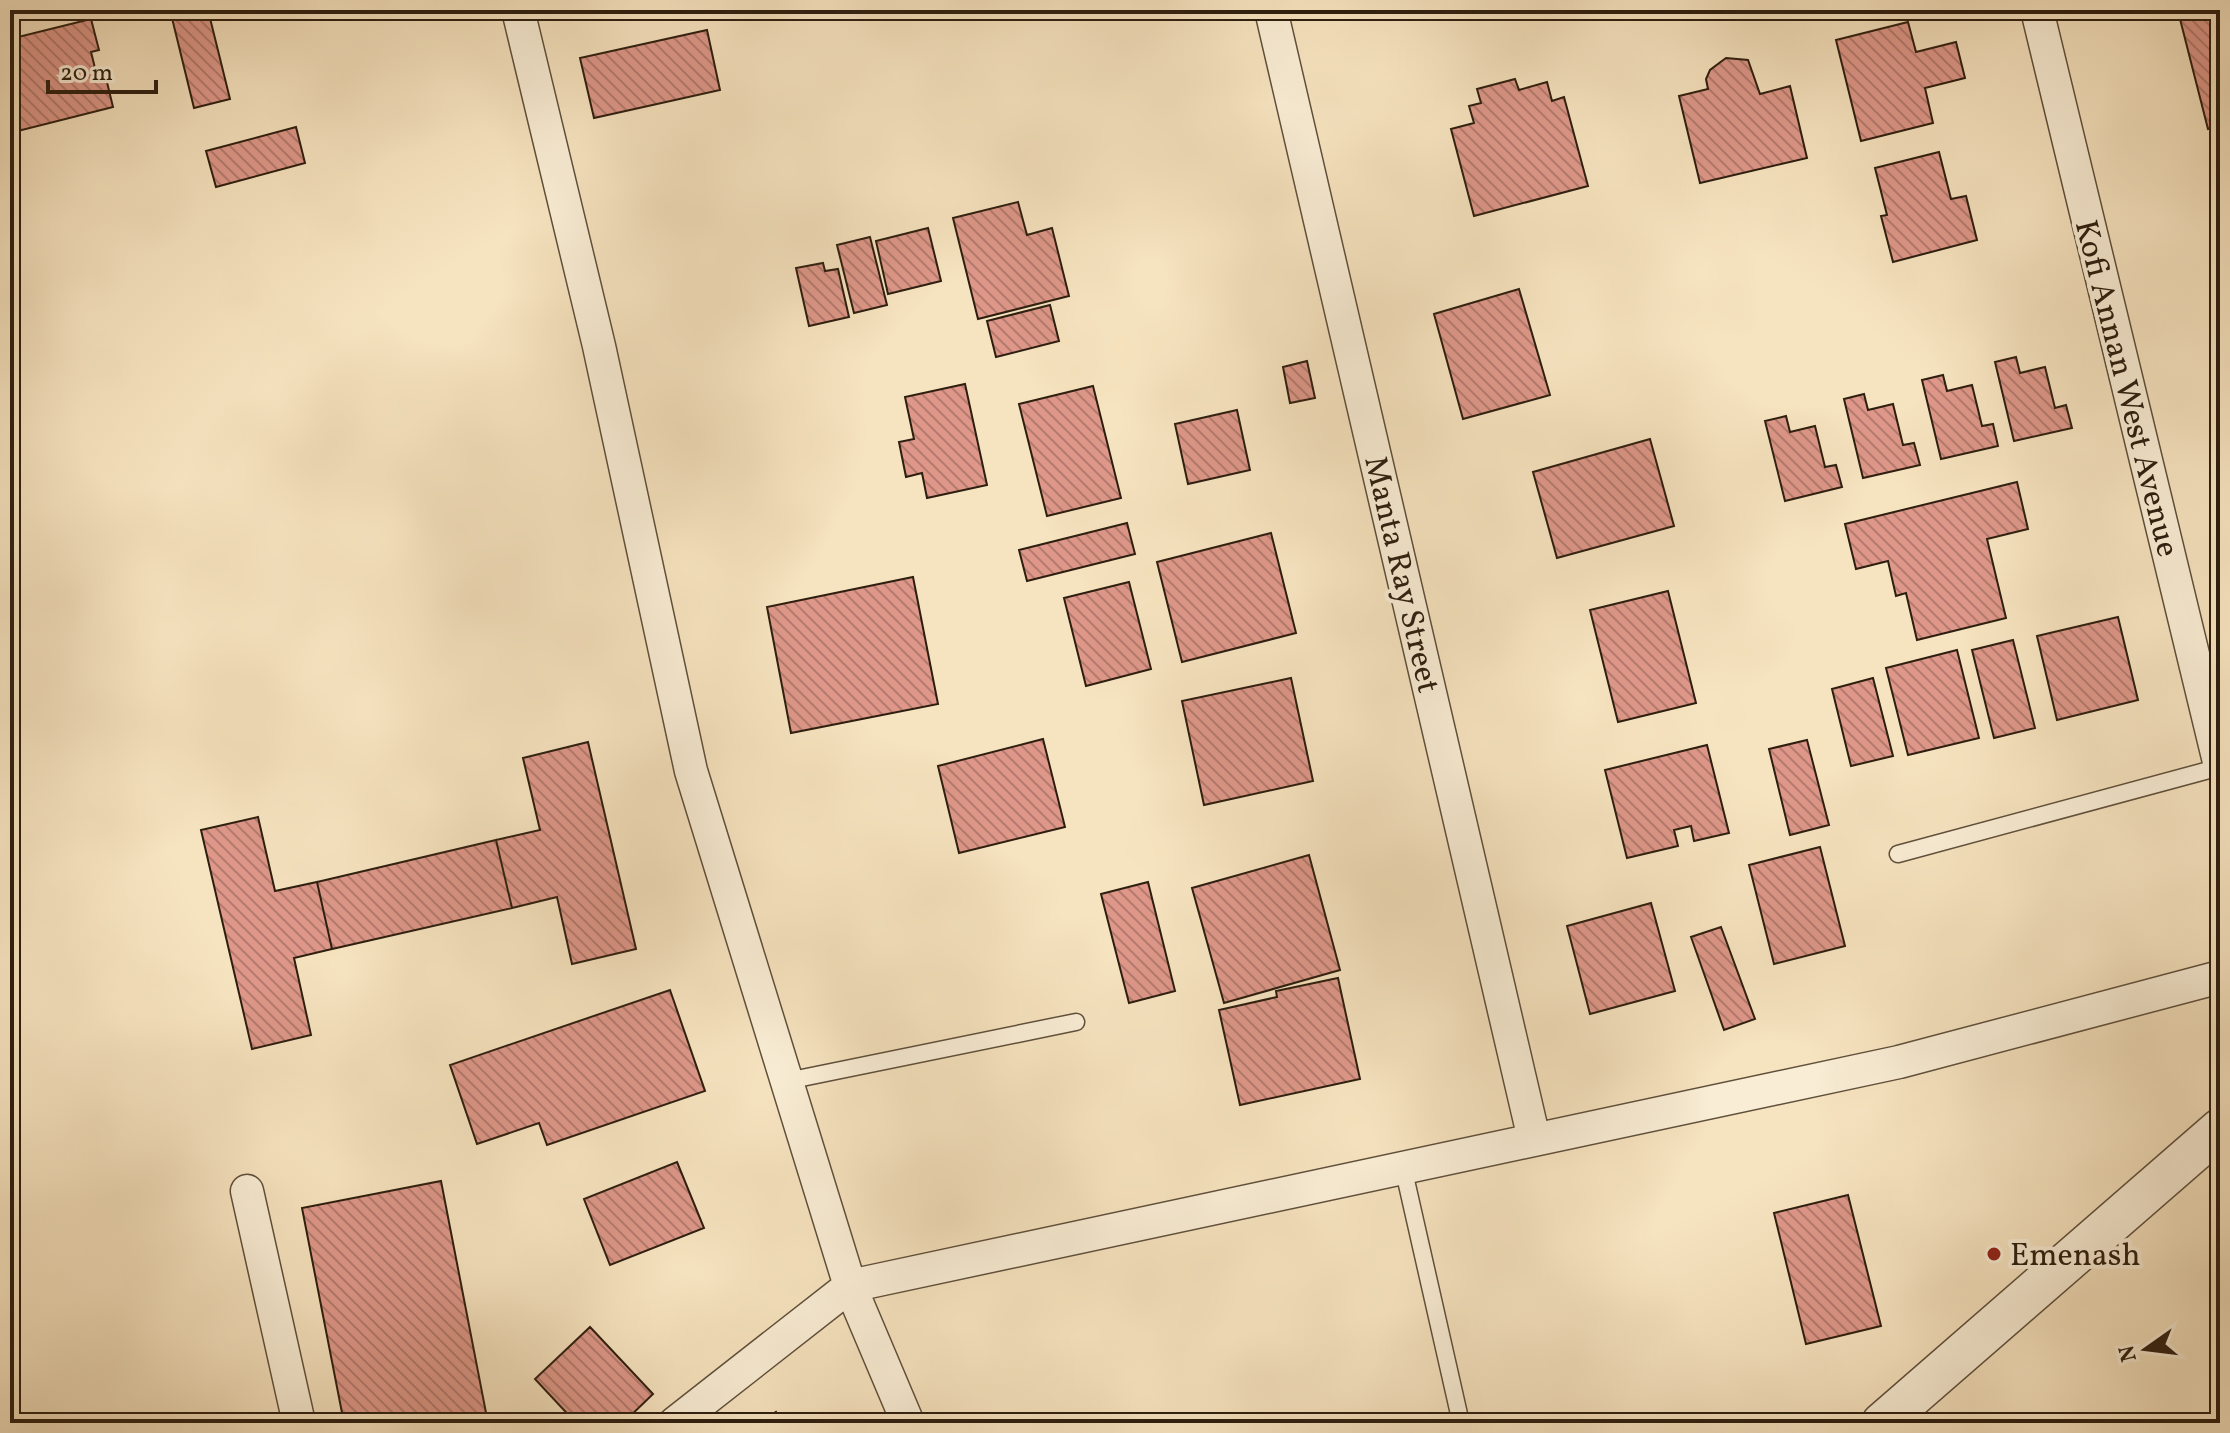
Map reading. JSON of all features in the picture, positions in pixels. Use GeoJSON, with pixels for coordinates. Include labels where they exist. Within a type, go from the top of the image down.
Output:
{"type":"FeatureCollection","features":[{"type":"Feature","properties":{"kind":"street"},"geometry":{"type":"LineString","coordinates":[[518,10],[599,346],[691,771],[850,1286],[908,1423]]}},
{"type":"Feature","properties":{"kind":"street","name":"Manta Ray Street"},"geometry":{"type":"LineString","coordinates":[[1271,10],[1534,1139]]}},
{"type":"Feature","properties":{"kind":"street","name":"Kofi Annan West Avenue"},"geometry":{"type":"LineString","coordinates":[[2037,10],[2220,766]]}},
{"type":"Feature","properties":{"kind":"street"},"geometry":{"type":"LineString","coordinates":[[675,1423],[850,1286],[1899,1062],[2220,977]]}},
{"type":"Feature","properties":{"kind":"street"},"geometry":{"type":"LineString","coordinates":[[1888,1421],[2220,1129]]}},
{"type":"Feature","properties":{"kind":"street"},"geometry":{"type":"LineString","coordinates":[[247,1191],[299,1423]]}},
{"type":"Feature","properties":{"kind":"lane"},"geometry":{"type":"LineString","coordinates":[[1898,854],[2220,766]]}},
{"type":"Feature","properties":{"kind":"lane"},"geometry":{"type":"LineString","coordinates":[[787,1081],[1076,1022]]}},
{"type":"Feature","properties":{"kind":"lane"},"geometry":{"type":"LineString","coordinates":[[1403,1167],[1461,1423]]}},
{"type":"Feature","properties":{"kind":"building"},"geometry":{"type":"Polygon","coordinates":[[[208,10],[230,99],[194,108],[171,14],[208,10]]]}},
{"type":"Feature","properties":{"kind":"building"},"geometry":{"type":"Polygon","coordinates":[[[905,10],[936,10],[906,17],[905,10]]]}},
{"type":"Feature","properties":{"kind":"building"},"geometry":{"type":"Polygon","coordinates":[[[1082,10],[1114,10],[1083,17],[1082,10]]]}},
{"type":"Feature","properties":{"kind":"building"},"geometry":{"type":"Polygon","coordinates":[[[2220,10],[2220,126],[2208,129],[2180,19],[2220,10]]]}},
{"type":"Feature","properties":{"kind":"building"},"geometry":{"type":"Polygon","coordinates":[[[91,19],[99,50],[91,52],[97,76],[105,74],[113,107],[10,133],[10,39],[91,19]]]}},
{"type":"Feature","properties":{"kind":"building"},"geometry":{"type":"Polygon","coordinates":[[[1908,22],[1916,52],[1956,42],[1965,78],[1925,88],[1933,123],[1861,141],[1836,40],[1908,22]]]}},
{"type":"Feature","properties":{"kind":"building"},"geometry":{"type":"Polygon","coordinates":[[[707,30],[720,90],[594,118],[580,58],[707,30]]]}},
{"type":"Feature","properties":{"kind":"building"},"geometry":{"type":"Polygon","coordinates":[[[1726,58],[1748,60],[1760,94],[1790,86],[1807,158],[1700,183],[1679,96],[1708,89],[1706,79],[1710,70],[1726,58]]]}},
{"type":"Feature","properties":{"kind":"building"},"geometry":{"type":"Polygon","coordinates":[[[1515,79],[1519,90],[1547,82],[1552,101],[1564,97],[1588,186],[1474,216],[1451,129],[1474,123],[1469,106],[1481,103],[1477,89],[1515,79]]]}},
{"type":"Feature","properties":{"kind":"building"},"geometry":{"type":"Polygon","coordinates":[[[296,127],[305,163],[216,187],[206,151],[296,127]]]}},
{"type":"Feature","properties":{"kind":"building"},"geometry":{"type":"Polygon","coordinates":[[[1939,152],[1951,199],[1966,196],[1977,240],[1893,262],[1881,216],[1887,215],[1875,168],[1939,152]]]}},
{"type":"Feature","properties":{"kind":"building"},"geometry":{"type":"Polygon","coordinates":[[[1018,202],[1027,235],[1052,228],[1069,296],[978,319],[953,218],[1018,202]]]}},
{"type":"Feature","properties":{"kind":"building"},"geometry":{"type":"Polygon","coordinates":[[[928,228],[941,281],[888,294],[876,241],[928,228]]]}},
{"type":"Feature","properties":{"kind":"building"},"geometry":{"type":"Polygon","coordinates":[[[870,237],[887,305],[854,313],[837,245],[870,237]]]}},
{"type":"Feature","properties":{"kind":"building"},"geometry":{"type":"Polygon","coordinates":[[[823,263],[825,271],[838,269],[849,317],[809,326],[796,268],[823,263]]]}},
{"type":"Feature","properties":{"kind":"building"},"geometry":{"type":"Polygon","coordinates":[[[1519,289],[1550,395],[1463,419],[1434,314],[1519,289]]]}},
{"type":"Feature","properties":{"kind":"building"},"geometry":{"type":"Polygon","coordinates":[[[1050,305],[1059,341],[996,357],[987,321],[1050,305]]]}},
{"type":"Feature","properties":{"kind":"building"},"geometry":{"type":"Polygon","coordinates":[[[2016,357],[2020,373],[2045,367],[2055,408],[2066,405],[2072,428],[2014,441],[1995,362],[2016,357]]]}},
{"type":"Feature","properties":{"kind":"building"},"geometry":{"type":"Polygon","coordinates":[[[1307,361],[1315,398],[1290,403],[1283,367],[1307,361]]]}},
{"type":"Feature","properties":{"kind":"building"},"geometry":{"type":"Polygon","coordinates":[[[1943,375],[1947,391],[1972,385],[1982,426],[1993,424],[1998,446],[1941,459],[1922,380],[1943,375]]]}},
{"type":"Feature","properties":{"kind":"building"},"geometry":{"type":"Polygon","coordinates":[[[965,384],[987,485],[927,498],[922,473],[906,477],[899,442],[914,439],[905,397],[965,384]]]}},
{"type":"Feature","properties":{"kind":"building"},"geometry":{"type":"Polygon","coordinates":[[[1093,386],[1121,498],[1047,516],[1019,404],[1093,386]]]}},
{"type":"Feature","properties":{"kind":"building"},"geometry":{"type":"Polygon","coordinates":[[[1864,394],[1868,410],[1893,404],[1903,445],[1914,443],[1920,465],[1863,478],[1844,399],[1864,394]]]}},
{"type":"Feature","properties":{"kind":"building"},"geometry":{"type":"Polygon","coordinates":[[[1237,410],[1250,470],[1188,484],[1175,424],[1237,410]]]}},
{"type":"Feature","properties":{"kind":"building"},"geometry":{"type":"Polygon","coordinates":[[[1786,416],[1790,432],[1815,426],[1825,467],[1836,465],[1842,487],[1785,501],[1765,421],[1786,416]]]}},
{"type":"Feature","properties":{"kind":"building"},"geometry":{"type":"Polygon","coordinates":[[[1650,439],[1674,526],[1557,558],[1533,472],[1650,439]]]}},
{"type":"Feature","properties":{"kind":"building"},"geometry":{"type":"Polygon","coordinates":[[[2017,482],[2028,529],[1987,539],[2006,618],[1917,640],[1906,593],[1896,596],[1888,561],[1856,569],[1845,524],[2017,482]]]}},
{"type":"Feature","properties":{"kind":"building"},"geometry":{"type":"Polygon","coordinates":[[[1127,523],[1135,554],[1027,581],[1019,550],[1127,523]]]}},
{"type":"Feature","properties":{"kind":"building"},"geometry":{"type":"Polygon","coordinates":[[[1271,533],[1296,633],[1182,662],[1157,562],[1271,533]]]}},
{"type":"Feature","properties":{"kind":"building"},"geometry":{"type":"Polygon","coordinates":[[[913,577],[938,704],[791,733],[767,607],[913,577]]]}},
{"type":"Feature","properties":{"kind":"building"},"geometry":{"type":"Polygon","coordinates":[[[1129,582],[1151,669],[1086,686],[1064,598],[1129,582]]]}},
{"type":"Feature","properties":{"kind":"building"},"geometry":{"type":"Polygon","coordinates":[[[1668,591],[1696,703],[1618,722],[1590,610],[1668,591]]]}},
{"type":"Feature","properties":{"kind":"building"},"geometry":{"type":"Polygon","coordinates":[[[2118,617],[2138,700],[2057,720],[2037,636],[2118,617]]]}},
{"type":"Feature","properties":{"kind":"building"},"geometry":{"type":"Polygon","coordinates":[[[2013,640],[2035,728],[1994,738],[1972,650],[2013,640]]]}},
{"type":"Feature","properties":{"kind":"building"},"geometry":{"type":"Polygon","coordinates":[[[1957,650],[1979,738],[1908,755],[1886,668],[1957,650]]]}},
{"type":"Feature","properties":{"kind":"building"},"geometry":{"type":"Polygon","coordinates":[[[1291,678],[1313,781],[1204,805],[1182,701],[1291,678]]]}},
{"type":"Feature","properties":{"kind":"building"},"geometry":{"type":"Polygon","coordinates":[[[1873,678],[1893,756],[1851,766],[1832,689],[1873,678]]]}},
{"type":"Feature","properties":{"kind":"building"},"geometry":{"type":"Polygon","coordinates":[[[1043,739],[1065,827],[959,853],[938,766],[1043,739]]]}},
{"type":"Feature","properties":{"kind":"building"},"geometry":{"type":"Polygon","coordinates":[[[1807,740],[1829,825],[1790,835],[1769,749],[1807,740]]]}},
{"type":"Feature","properties":{"kind":"building"},"geometry":{"type":"Polygon","coordinates":[[[588,742],[636,949],[572,964],[557,897],[512,908],[496,840],[540,830],[523,758],[588,742]]]}},
{"type":"Feature","properties":{"kind":"building"},"geometry":{"type":"Polygon","coordinates":[[[1707,745],[1729,833],[1694,841],[1691,826],[1674,830],[1678,846],[1627,858],[1605,770],[1707,745]]]}},
{"type":"Feature","properties":{"kind":"building"},"geometry":{"type":"Polygon","coordinates":[[[258,817],[275,891],[317,882],[332,949],[294,958],[311,1035],[252,1049],[201,830],[258,817]]]}},
{"type":"Feature","properties":{"kind":"building"},"geometry":{"type":"Polygon","coordinates":[[[496,840],[512,908],[332,949],[317,882],[496,840]]]}},
{"type":"Feature","properties":{"kind":"building"},"geometry":{"type":"Polygon","coordinates":[[[1820,847],[1845,946],[1774,964],[1749,865],[1820,847]]]}},
{"type":"Feature","properties":{"kind":"building"},"geometry":{"type":"Polygon","coordinates":[[[1309,855],[1340,970],[1224,1003],[1192,888],[1309,855]]]}},
{"type":"Feature","properties":{"kind":"building"},"geometry":{"type":"Polygon","coordinates":[[[1148,882],[1175,991],[1129,1003],[1101,894],[1148,882]]]}},
{"type":"Feature","properties":{"kind":"building"},"geometry":{"type":"Polygon","coordinates":[[[1651,903],[1675,991],[1590,1014],[1567,926],[1651,903]]]}},
{"type":"Feature","properties":{"kind":"building"},"geometry":{"type":"Polygon","coordinates":[[[1721,927],[1755,1019],[1724,1030],[1691,937],[1721,927]]]}},
{"type":"Feature","properties":{"kind":"building"},"geometry":{"type":"Polygon","coordinates":[[[1338,978],[1360,1079],[1240,1105],[1219,1010],[1277,997],[1276,991],[1338,978]]]}},
{"type":"Feature","properties":{"kind":"building"},"geometry":{"type":"Polygon","coordinates":[[[670,990],[705,1091],[547,1145],[539,1123],[477,1144],[450,1065],[670,990]]]}},
{"type":"Feature","properties":{"kind":"building"},"geometry":{"type":"Polygon","coordinates":[[[677,1162],[704,1228],[610,1265],[584,1199],[677,1162]]]}},
{"type":"Feature","properties":{"kind":"building"},"geometry":{"type":"Polygon","coordinates":[[[441,1181],[488,1423],[344,1423],[302,1208],[441,1181]]]}},
{"type":"Feature","properties":{"kind":"building"},"geometry":{"type":"Polygon","coordinates":[[[1848,1195],[1881,1326],[1806,1344],[1774,1213],[1848,1195]]]}},
{"type":"Feature","properties":{"kind":"building"},"geometry":{"type":"Polygon","coordinates":[[[590,1327],[653,1394],[623,1423],[576,1423],[535,1379],[590,1327]]]}},
{"type":"Feature","properties":{"kind":"building"},"geometry":{"type":"Polygon","coordinates":[[[776,1412],[782,1423],[758,1423],[776,1412]]]}},
{"type":"Feature","properties":{"kind":"place","name":"Emenash"},"geometry":{"type":"Point","coordinates":[1994,1254]}}]}
